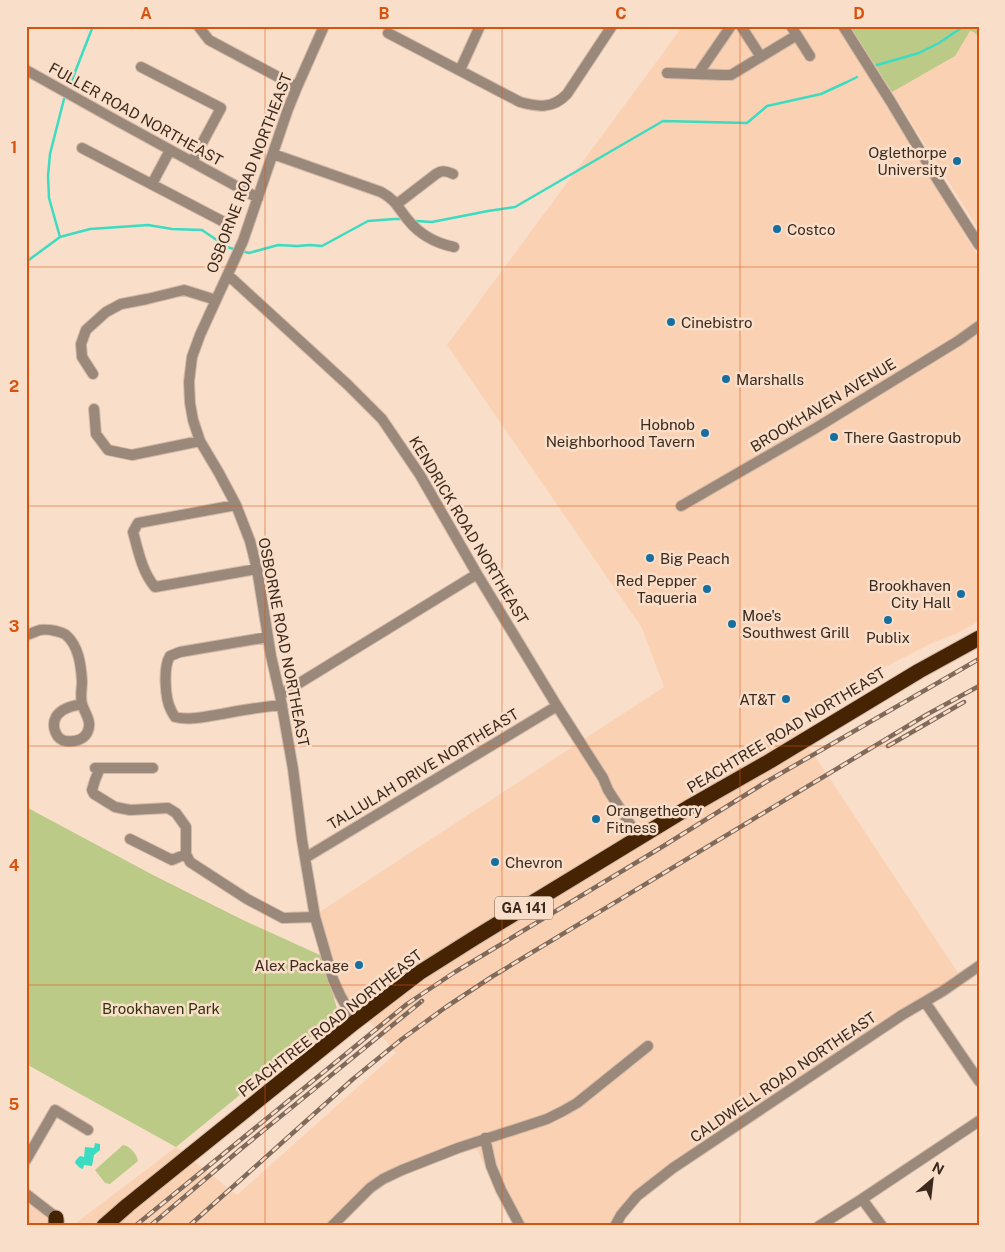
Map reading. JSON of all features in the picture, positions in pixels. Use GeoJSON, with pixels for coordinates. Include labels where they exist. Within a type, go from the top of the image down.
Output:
{"type":"FeatureCollection","features":[{"type":"Feature","properties":{"kind":"highway","name":"PEACHTREE ROAD NORTHEAST"},"geometry":{"type":"LineString","coordinates":[[104,1226],[355,1022],[419,973],[639,838],[919,671],[979,638]]}},
{"type":"Feature","properties":{"kind":"street","name":"OSBORNE ROAD NORTHEAST"},"geometry":{"type":"LineString","coordinates":[[324,26],[296,87],[243,242],[200,335],[192,357],[189,382],[190,403],[200,441],[236,505],[250,541],[257,569],[271,656],[293,769],[314,917],[333,979],[355,1022]]}},
{"type":"Feature","properties":{"kind":"street"},"geometry":{"type":"LineString","coordinates":[[460,70],[480,26]]}},
{"type":"Feature","properties":{"kind":"street"},"geometry":{"type":"LineString","coordinates":[[388,33],[520,102],[533,106],[554,104],[562,100],[612,26]]}},
{"type":"Feature","properties":{"kind":"street"},"geometry":{"type":"LineString","coordinates":[[698,74],[731,26]]}},
{"type":"Feature","properties":{"kind":"street"},"geometry":{"type":"LineString","coordinates":[[741,26],[761,57]]}},
{"type":"Feature","properties":{"kind":"street"},"geometry":{"type":"LineString","coordinates":[[843,26],[979,245]]}},
{"type":"Feature","properties":{"kind":"street"},"geometry":{"type":"LineString","coordinates":[[199,27],[209,40],[296,87]]}},
{"type":"Feature","properties":{"kind":"street"},"geometry":{"type":"LineString","coordinates":[[667,73],[731,74],[761,57],[794,31],[810,56]]}},
{"type":"Feature","properties":{"kind":"street"},"geometry":{"type":"LineString","coordinates":[[141,67],[221,108],[192,162]]}},
{"type":"Feature","properties":{"kind":"street","name":"FULLER ROAD NORTHEAST"},"geometry":{"type":"LineString","coordinates":[[26,70],[258,198]]}},
{"type":"Feature","properties":{"kind":"street"},"geometry":{"type":"LineString","coordinates":[[82,148],[224,222]]}},
{"type":"Feature","properties":{"kind":"street"},"geometry":{"type":"LineString","coordinates":[[152,184],[170,150]]}},
{"type":"Feature","properties":{"kind":"street"},"geometry":{"type":"LineString","coordinates":[[273,154],[373,189],[390,197],[398,204],[407,219],[419,232],[441,245],[454,247]]}},
{"type":"Feature","properties":{"kind":"street"},"geometry":{"type":"LineString","coordinates":[[398,204],[441,171],[453,174]]}},
{"type":"Feature","properties":{"kind":"street","name":"KENDRICK ROAD NORTHEAST"},"geometry":{"type":"LineString","coordinates":[[230,271],[382,419],[420,475],[557,706],[639,838]]}},
{"type":"Feature","properties":{"kind":"street"},"geometry":{"type":"LineString","coordinates":[[93,374],[82,357],[81,344],[86,330],[106,312],[121,304],[184,290],[216,300]]}},
{"type":"Feature","properties":{"kind":"street","name":"BROOKHAVEN AVENUE"},"geometry":{"type":"LineString","coordinates":[[681,506],[832,418],[958,341],[979,326]]}},
{"type":"Feature","properties":{"kind":"street"},"geometry":{"type":"LineString","coordinates":[[94,409],[96,434],[108,450],[132,454],[200,441]]}},
{"type":"Feature","properties":{"kind":"street"},"geometry":{"type":"LineString","coordinates":[[236,505],[138,522],[132,532],[148,580],[155,587],[257,569]]}},
{"type":"Feature","properties":{"kind":"street"},"geometry":{"type":"LineString","coordinates":[[268,637],[180,652],[170,656],[167,660],[166,690],[170,709],[175,717],[182,719],[201,717],[281,700],[478,574]]}},
{"type":"Feature","properties":{"kind":"street"},"geometry":{"type":"LineString","coordinates":[[26,636],[41,629],[66,634],[75,646],[79,659],[82,681],[82,704]]}},
{"type":"Feature","properties":{"kind":"street","name":"TALLULAH DRIVE NORTHEAST"},"geometry":{"type":"LineString","coordinates":[[305,858],[557,706]]}},
{"type":"Feature","properties":{"kind":"street"},"geometry":{"type":"LineString","coordinates":[[153,768],[97,768],[92,790],[94,794],[116,806],[130,810],[168,808],[172,810],[186,828],[186,854],[190,862],[247,899],[283,918],[314,917]]}},
{"type":"Feature","properties":{"kind":"street"},"geometry":{"type":"LineString","coordinates":[[130,839],[172,860],[186,854]]}},
{"type":"Feature","properties":{"kind":"street","name":"CALDWELL ROAD NORTHEAST"},"geometry":{"type":"LineString","coordinates":[[615,1226],[637,1196],[673,1168],[897,1018],[979,966]]}},
{"type":"Feature","properties":{"kind":"street"},"geometry":{"type":"LineString","coordinates":[[925,1002],[979,1081]]}},
{"type":"Feature","properties":{"kind":"street"},"geometry":{"type":"LineString","coordinates":[[332,1226],[370,1188],[383,1179],[484,1138],[564,1112],[648,1046]]}},
{"type":"Feature","properties":{"kind":"street"},"geometry":{"type":"LineString","coordinates":[[26,1160],[55,1110],[88,1130]]}},
{"type":"Feature","properties":{"kind":"street"},"geometry":{"type":"LineString","coordinates":[[819,1226],[979,1121]]}},
{"type":"Feature","properties":{"kind":"street"},"geometry":{"type":"LineString","coordinates":[[484,1138],[491,1166],[520,1226]]}},
{"type":"Feature","properties":{"kind":"street"},"geometry":{"type":"LineString","coordinates":[[26,1194],[58,1223]]}},
{"type":"Feature","properties":{"kind":"street"},"geometry":{"type":"LineString","coordinates":[[862,1199],[882,1226]]}},
{"type":"Feature","properties":{"kind":"shaded area"},"geometry":{"type":"Polygon","coordinates":[[[683,26],[840,26],[979,258],[979,621],[958,633],[932,643],[875,672],[823,701],[797,719],[807,744],[964,982],[710,1140],[634,1194],[614,1226],[518,1226],[473,1142],[385,1175],[334,1226],[72,1226],[176,1147],[237,1195],[396,1053],[352,1001],[347,998],[330,949],[315,915],[664,687],[642,628],[447,345],[683,26]]]}},
{"type":"Feature","properties":{"kind":"shaded area","name":"Oglethorpe University"},"geometry":{"type":"Polygon","coordinates":[[[850,26],[979,26],[979,230],[892,92],[850,26]]]}},
{"type":"Feature","properties":{"kind":"shaded area"},"geometry":{"type":"Polygon","coordinates":[[[26,1189],[68,1226],[26,1226],[26,1189]]]}},
{"type":"Feature","properties":{"kind":"green space"},"geometry":{"type":"Polygon","coordinates":[[[850,26],[979,26],[979,58],[978,36],[970,31],[955,56],[892,92],[850,26]]]}},
{"type":"Feature","properties":{"kind":"green space","name":"Brookhaven Park"},"geometry":{"type":"Polygon","coordinates":[[[26,807],[153,875],[245,921],[322,956],[338,1012],[336,1018],[176,1147],[26,1064],[26,807]]]}},
{"type":"Feature","properties":{"kind":"green space"},"geometry":{"type":"Polygon","coordinates":[[[123,1145],[133,1151],[138,1161],[110,1184],[105,1183],[95,1170],[123,1145]]]}},
{"type":"Feature","properties":{"kind":"water"},"geometry":{"type":"Polygon","coordinates":[[[95,1143],[100,1144],[100,1150],[94,1155],[92,1166],[84,1165],[83,1169],[80,1168],[75,1163],[76,1160],[80,1156],[84,1157],[85,1147],[94,1148],[95,1143]]]}},
{"type":"Feature","properties":{"kind":"waterway"},"geometry":{"type":"LineString","coordinates":[[70,85],[93,26]]}},
{"type":"Feature","properties":{"kind":"waterway"},"geometry":{"type":"LineString","coordinates":[[877,65],[919,53],[939,43],[964,26]]}},
{"type":"Feature","properties":{"kind":"waterway"},"geometry":{"type":"LineString","coordinates":[[416,221],[432,222],[515,207],[663,121],[747,123],[767,106],[821,94],[857,77]]}},
{"type":"Feature","properties":{"kind":"waterway"},"geometry":{"type":"LineString","coordinates":[[60,237],[49,198],[48,176],[50,154],[64,99]]}},
{"type":"Feature","properties":{"kind":"waterway"},"geometry":{"type":"LineString","coordinates":[[242,251],[249,253],[278,245],[322,246],[368,221],[400,219]]}},
{"type":"Feature","properties":{"kind":"waterway"},"geometry":{"type":"LineString","coordinates":[[26,262],[60,237],[90,229],[148,225],[172,229],[202,230],[227,247],[237,250]]}},
{"type":"Feature","properties":{"kind":"railway"},"geometry":{"type":"LineString","coordinates":[[135,1226],[407,1004],[455,972],[766,782],[979,659]]}},
{"type":"Feature","properties":{"kind":"railway"},"geometry":{"type":"LineString","coordinates":[[189,1226],[353,1079],[402,1039],[446,1007],[493,976],[926,715],[979,686]]}},
{"type":"Feature","properties":{"kind":"railway"},"geometry":{"type":"LineString","coordinates":[[888,746],[964,702]]}},
{"type":"Feature","properties":{"kind":"railway"},"geometry":{"type":"LineString","coordinates":[[150,1226],[422,1001]]}},
{"type":"Feature","properties":{"kind":"place","name":"Oglethorpe University"},"geometry":{"type":"Point","coordinates":[957,161]}},
{"type":"Feature","properties":{"kind":"place","name":"Costco"},"geometry":{"type":"Point","coordinates":[777,229]}},
{"type":"Feature","properties":{"kind":"place","name":"Cinebistro"},"geometry":{"type":"Point","coordinates":[671,322]}},
{"type":"Feature","properties":{"kind":"place","name":"Marshalls"},"geometry":{"type":"Point","coordinates":[726,379]}},
{"type":"Feature","properties":{"kind":"place","name":"Hobnob Neighborhood Tavern"},"geometry":{"type":"Point","coordinates":[705,433]}},
{"type":"Feature","properties":{"kind":"place","name":"There Gastropub"},"geometry":{"type":"Point","coordinates":[834,437]}},
{"type":"Feature","properties":{"kind":"place","name":"Big Peach"},"geometry":{"type":"Point","coordinates":[650,558]}},
{"type":"Feature","properties":{"kind":"place","name":"Red Pepper Taqueria"},"geometry":{"type":"Point","coordinates":[707,589]}},
{"type":"Feature","properties":{"kind":"place","name":"Brookhaven City Hall"},"geometry":{"type":"Point","coordinates":[961,594]}},
{"type":"Feature","properties":{"kind":"place","name":"Publix"},"geometry":{"type":"Point","coordinates":[888,620]}},
{"type":"Feature","properties":{"kind":"place","name":"Moe's Southwest Grill"},"geometry":{"type":"Point","coordinates":[732,624]}},
{"type":"Feature","properties":{"kind":"place","name":"AT&T"},"geometry":{"type":"Point","coordinates":[786,699]}},
{"type":"Feature","properties":{"kind":"place","name":"Orangetheory Fitness"},"geometry":{"type":"Point","coordinates":[596,819]}},
{"type":"Feature","properties":{"kind":"place","name":"Chevron"},"geometry":{"type":"Point","coordinates":[495,862]}},
{"type":"Feature","properties":{"kind":"place","name":"Alex Package"},"geometry":{"type":"Point","coordinates":[359,965]}}]}
